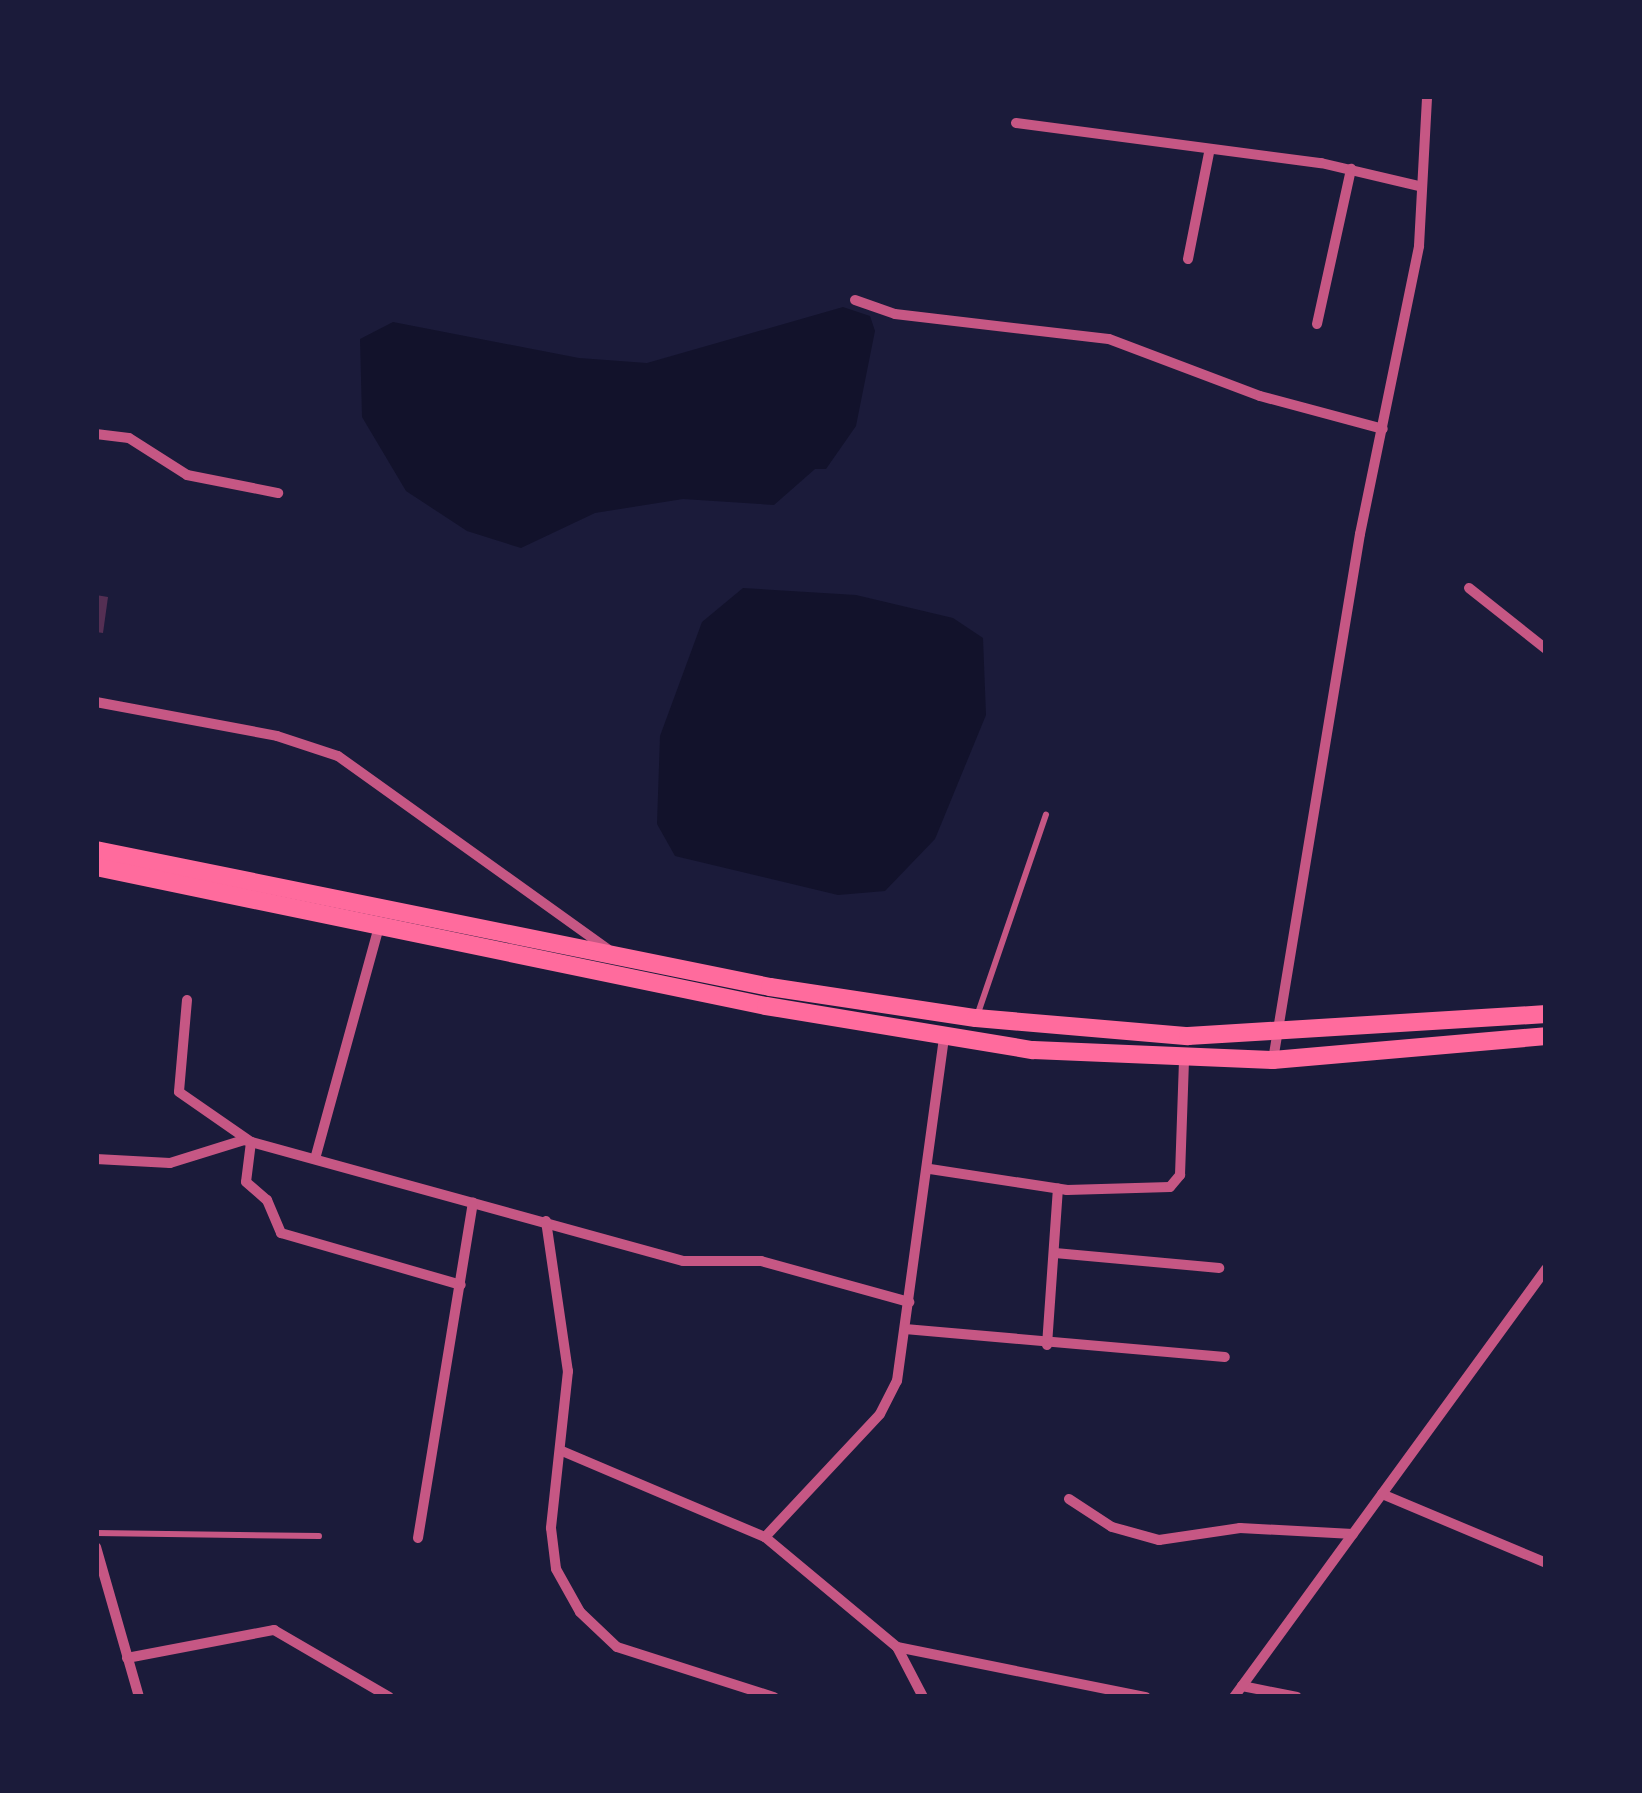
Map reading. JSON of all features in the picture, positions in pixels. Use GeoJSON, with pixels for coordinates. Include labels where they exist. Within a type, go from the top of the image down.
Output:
{"type":"FeatureCollection","features":[{"type":"Feature","properties":{"kind":"highway"},"geometry":{"type":"LineString","coordinates":[[96,850],[620,958],[976,1018],[1273,1035],[1546,1014]]}},
{"type":"Feature","properties":{"kind":"highway"},"geometry":{"type":"LineString","coordinates":[[96,867],[944,1039],[1184,1060],[1273,1060],[1546,1036]]}},
{"type":"Feature","properties":{"kind":"street"},"geometry":{"type":"LineString","coordinates":[[1273,1060],[1273,1035],[1419,246],[1427,96]]}},
{"type":"Feature","properties":{"kind":"street"},"geometry":{"type":"LineString","coordinates":[[1016,123],[1351,170],[1419,186]]}},
{"type":"Feature","properties":{"kind":"street"},"geometry":{"type":"LineString","coordinates":[[1188,259],[1209,153]]}},
{"type":"Feature","properties":{"kind":"street"},"geometry":{"type":"LineString","coordinates":[[1317,324],[1351,170]]}},
{"type":"Feature","properties":{"kind":"street"},"geometry":{"type":"LineString","coordinates":[[855,300],[895,314],[1109,339],[1260,396],[1383,429]]}},
{"type":"Feature","properties":{"kind":"street"},"geometry":{"type":"LineString","coordinates":[[96,434],[129,438],[187,475],[278,493]]}},
{"type":"Feature","properties":{"kind":"street"},"geometry":{"type":"LineString","coordinates":[[1469,588],[1546,649]]}},
{"type":"Feature","properties":{"kind":"street"},"geometry":{"type":"LineString","coordinates":[[96,702],[277,736],[338,756],[620,958]]}},
{"type":"Feature","properties":{"kind":"street"},"geometry":{"type":"LineString","coordinates":[[315,1160],[379,927]]}},
{"type":"Feature","properties":{"kind":"street"},"geometry":{"type":"LineString","coordinates":[[187,1000],[179,1092],[250,1142]]}},
{"type":"Feature","properties":{"kind":"street"},"geometry":{"type":"LineString","coordinates":[[765,1537],[880,1414],[897,1381],[930,1169],[944,1039]]}},
{"type":"Feature","properties":{"kind":"street"},"geometry":{"type":"LineString","coordinates":[[930,1169],[1058,1188],[1177,1183],[1184,1060]]}},
{"type":"Feature","properties":{"kind":"street"},"geometry":{"type":"LineString","coordinates":[[96,1159],[170,1163],[231,1139],[250,1142],[682,1262],[761,1261],[909,1302]]}},
{"type":"Feature","properties":{"kind":"street"},"geometry":{"type":"LineString","coordinates":[[250,1142],[246,1182],[289,1239],[460,1286]]}},
{"type":"Feature","properties":{"kind":"street"},"geometry":{"type":"LineString","coordinates":[[1047,1345],[1058,1188]]}},
{"type":"Feature","properties":{"kind":"street"},"geometry":{"type":"LineString","coordinates":[[418,1538],[473,1202]]}},
{"type":"Feature","properties":{"kind":"street"},"geometry":{"type":"LineString","coordinates":[[546,1222],[568,1371],[552,1549],[580,1612],[617,1647],[774,1697]]}},
{"type":"Feature","properties":{"kind":"street"},"geometry":{"type":"LineString","coordinates":[[1055,1253],[1219,1268]]}},
{"type":"Feature","properties":{"kind":"street"},"geometry":{"type":"LineString","coordinates":[[1238,1692],[1546,1269]]}},
{"type":"Feature","properties":{"kind":"street"},"geometry":{"type":"LineString","coordinates":[[905,1329],[1047,1345],[1226,1357]]}},
{"type":"Feature","properties":{"kind":"street"},"geometry":{"type":"LineString","coordinates":[[562,1451],[765,1537],[897,1648],[922,1697]]}},
{"type":"Feature","properties":{"kind":"street"},"geometry":{"type":"LineString","coordinates":[[1382,1494],[1546,1563]]}},
{"type":"Feature","properties":{"kind":"street"},"geometry":{"type":"LineString","coordinates":[[1069,1499],[1112,1527],[1159,1540],[1240,1528],[1353,1534]]}},
{"type":"Feature","properties":{"kind":"street"},"geometry":{"type":"LineString","coordinates":[[96,1547],[139,1697]]}},
{"type":"Feature","properties":{"kind":"street"},"geometry":{"type":"LineString","coordinates":[[128,1658],[274,1630],[388,1697]]}},
{"type":"Feature","properties":{"kind":"street"},"geometry":{"type":"LineString","coordinates":[[897,1648],[1146,1697]]}},
{"type":"Feature","properties":{"kind":"street"},"geometry":{"type":"LineString","coordinates":[[1238,1692],[1297,1697]]}},
{"type":"Feature","properties":{"kind":"lane"},"geometry":{"type":"LineString","coordinates":[[976,1018],[1046,815]]}},
{"type":"Feature","properties":{"kind":"lane"},"geometry":{"type":"LineString","coordinates":[[96,1533],[319,1536]]}},
{"type":"Feature","properties":{"kind":"shaded area"},"geometry":{"type":"Polygon","coordinates":[[[843,307],[870,316],[875,331],[856,426],[826,469],[815,469],[774,505],[683,499],[595,513],[521,548],[467,531],[406,491],[362,417],[360,339],[393,322],[579,358],[647,363],[843,307]]]}},
{"type":"Feature","properties":{"kind":"shaded area"},"geometry":{"type":"Polygon","coordinates":[[[743,588],[856,595],[953,618],[983,638],[986,715],[935,839],[885,891],[838,895],[675,856],[657,824],[660,736],[702,622],[743,588]]]}},
{"type":"Feature","properties":{"kind":"building"},"geometry":{"type":"Polygon","coordinates":[[[96,595],[108,597],[103,633],[96,632],[96,595]]]}}]}
